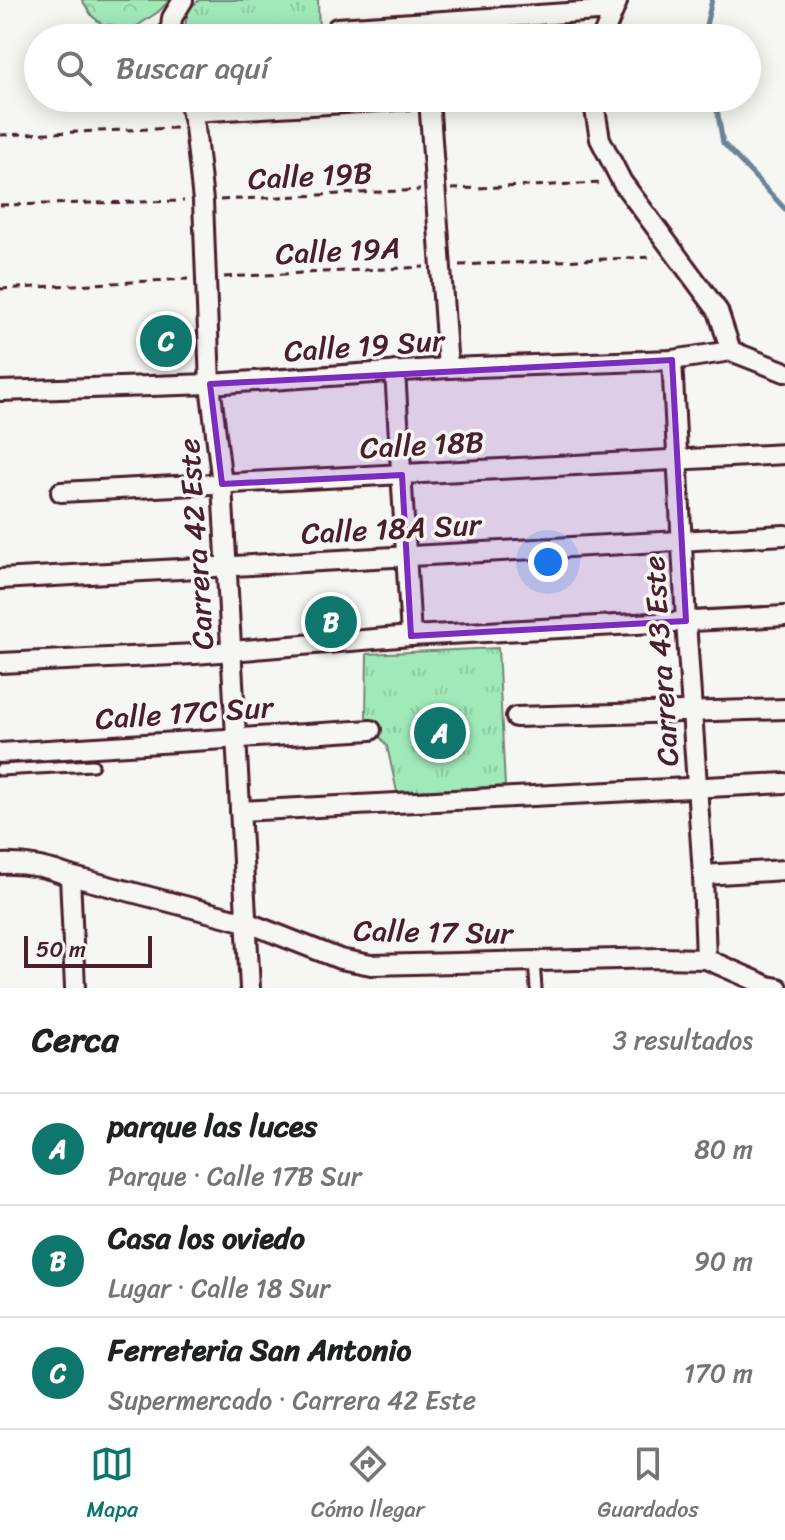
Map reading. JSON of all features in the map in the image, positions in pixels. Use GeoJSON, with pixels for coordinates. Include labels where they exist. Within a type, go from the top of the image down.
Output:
{"type":"FeatureCollection","features":[{"type":"Feature","properties":{"kind":"street"},"geometry":{"type":"LineString","coordinates":[[171,24],[183,0]]}},
{"type":"Feature","properties":{"kind":"street"},"geometry":{"type":"LineString","coordinates":[[385,24],[615,5],[608,24]]}},
{"type":"Feature","properties":{"kind":"street","name":"Carrera 42 Este"},"geometry":{"type":"LineString","coordinates":[[192,112],[203,201],[210,384],[222,484],[233,650],[250,988]]}},
{"type":"Feature","properties":{"kind":"street"},"geometry":{"type":"LineString","coordinates":[[430,112],[448,368]]}},
{"type":"Feature","properties":{"kind":"street"},"geometry":{"type":"LineString","coordinates":[[595,112],[600,139],[622,182],[718,311],[731,351],[785,372]]}},
{"type":"Feature","properties":{"kind":"street","name":"Calle 19 Sur"},"geometry":{"type":"LineString","coordinates":[[0,391],[210,384],[448,368],[672,360],[731,351]]}},
{"type":"Feature","properties":{"kind":"street","name":"Carrera 43 Este"},"geometry":{"type":"LineString","coordinates":[[672,360],[706,959]]}},
{"type":"Feature","properties":{"kind":"street"},"geometry":{"type":"LineString","coordinates":[[395,371],[411,636]]}},
{"type":"Feature","properties":{"kind":"street","name":"Calle 18B"},"geometry":{"type":"LineString","coordinates":[[61,492],[785,454]]}},
{"type":"Feature","properties":{"kind":"street","name":"Calle 18A Sur"},"geometry":{"type":"LineString","coordinates":[[0,579],[785,535]]}},
{"type":"Feature","properties":{"kind":"street"},"geometry":{"type":"LineString","coordinates":[[0,663],[785,616]]}},
{"type":"Feature","properties":{"kind":"street"},"geometry":{"type":"LineString","coordinates":[[516,717],[785,709]]}},
{"type":"Feature","properties":{"kind":"street","name":"Calle 17C Sur"},"geometry":{"type":"LineString","coordinates":[[0,753],[371,730]]}},
{"type":"Feature","properties":{"kind":"street"},"geometry":{"type":"LineString","coordinates":[[240,811],[785,783]]}},
{"type":"Feature","properties":{"kind":"street","name":"Calle 17 Sur"},"geometry":{"type":"LineString","coordinates":[[0,864],[24,863],[53,869],[246,922],[340,959],[371,965],[706,959],[778,988]]}},
{"type":"Feature","properties":{"kind":"street"},"geometry":{"type":"LineString","coordinates":[[703,875],[785,870]]}},
{"type":"Feature","properties":{"kind":"street"},"geometry":{"type":"LineString","coordinates":[[70,876],[75,988]]}},
{"type":"Feature","properties":{"kind":"lane"},"geometry":{"type":"LineString","coordinates":[[0,770],[93,765]]}},
{"type":"Feature","properties":{"kind":"lane"},"geometry":{"type":"LineString","coordinates":[[534,961],[536,988]]}},
{"type":"Feature","properties":{"kind":"path"},"geometry":{"type":"LineString","coordinates":[[0,135],[192,112]]}},
{"type":"Feature","properties":{"kind":"path","name":"Calle 19B"},"geometry":{"type":"LineString","coordinates":[[0,205],[203,201],[622,182]]}},
{"type":"Feature","properties":{"kind":"path","name":"Calle 19A"},"geometry":{"type":"LineString","coordinates":[[0,289],[678,257]]}},
{"type":"Feature","properties":{"kind":"highlighted area"},"geometry":{"type":"Polygon","coordinates":[[[672,360],[686,621],[411,636],[402,475],[222,484],[210,384],[672,360]]]}},
{"type":"Feature","properties":{"kind":"green space"},"geometry":{"type":"Polygon","coordinates":[[[82,0],[170,0],[140,24],[102,24],[92,16],[82,0]]]}},
{"type":"Feature","properties":{"kind":"green space"},"geometry":{"type":"Polygon","coordinates":[[[199,0],[318,0],[319,24],[186,24],[188,10],[199,0]]]}},
{"type":"Feature","properties":{"kind":"green space"},"geometry":{"type":"Polygon","coordinates":[[[498,648],[505,786],[397,792],[387,746],[366,719],[367,654],[498,648]]]}},
{"type":"Feature","properties":{"kind":"building"},"geometry":{"type":"Polygon","coordinates":[[[339,603],[341,640],[323,642],[321,604],[339,603]]]}},
{"type":"Feature","properties":{"kind":"waterway"},"geometry":{"type":"LineString","coordinates":[[706,24],[712,0]]}},
{"type":"Feature","properties":{"kind":"waterway"},"geometry":{"type":"LineString","coordinates":[[717,112],[723,143],[785,209]]}},
{"type":"Feature","properties":{"kind":"place","name":"Ferreteria San Antonio"},"geometry":{"type":"Point","coordinates":[166,341]}},
{"type":"Feature","properties":{"kind":"place","name":"Casa los oviedo"},"geometry":{"type":"Point","coordinates":[331,622]}},
{"type":"Feature","properties":{"kind":"place","name":"parque las luces"},"geometry":{"type":"Point","coordinates":[440,733]}}]}
